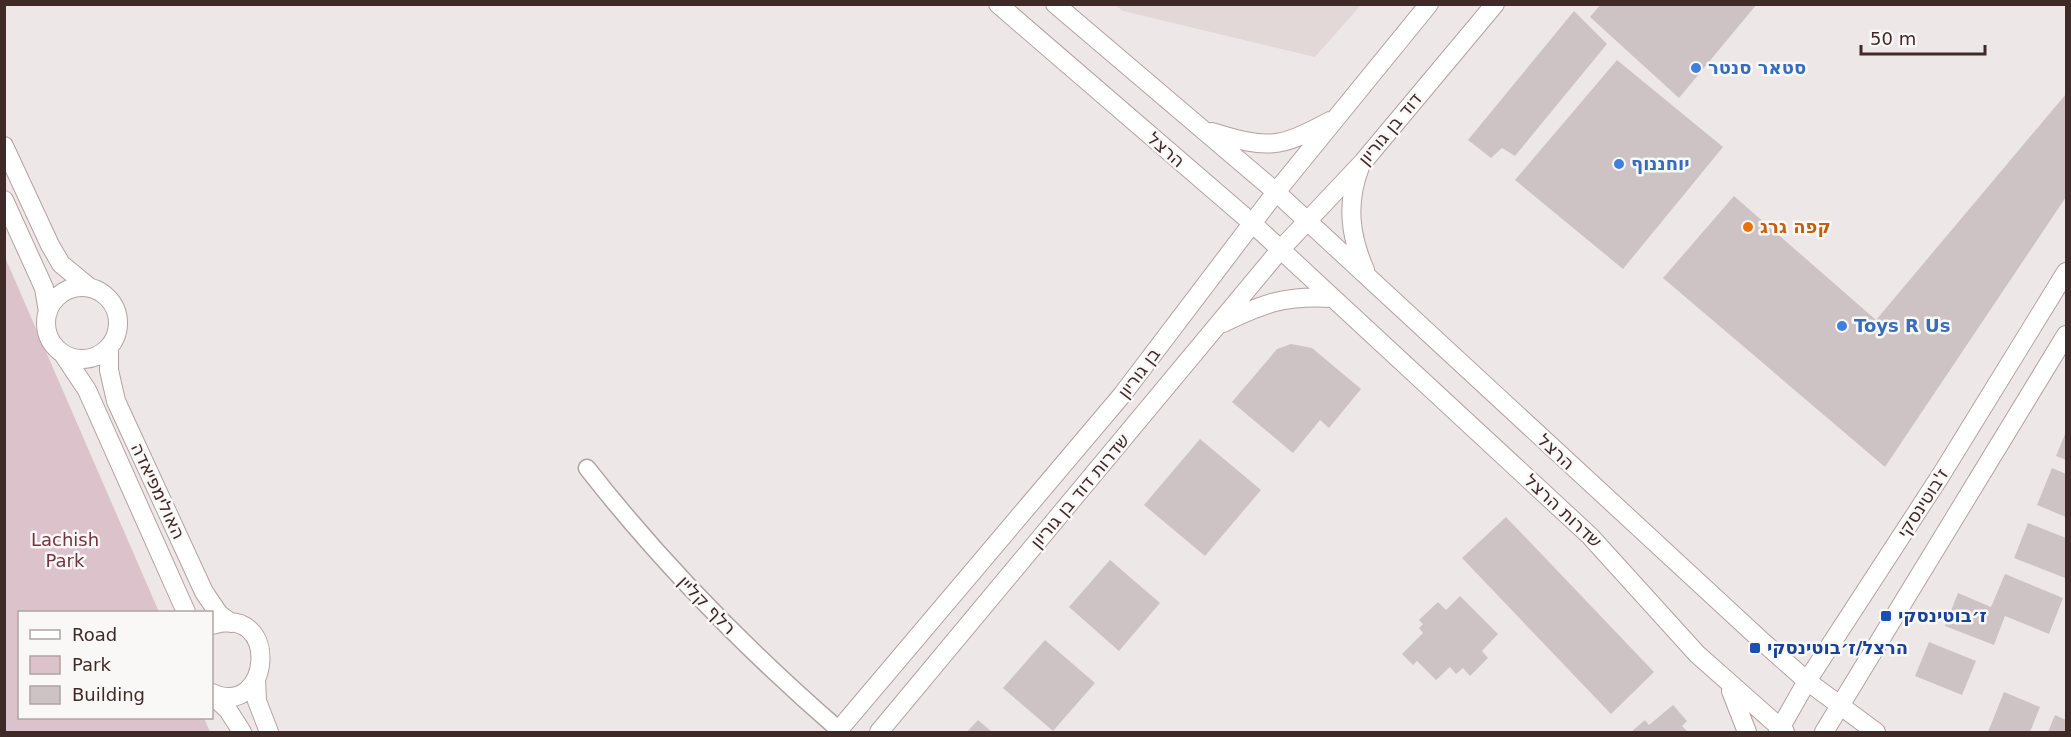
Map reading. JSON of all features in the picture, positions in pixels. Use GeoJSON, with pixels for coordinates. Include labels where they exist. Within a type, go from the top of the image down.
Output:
{"type":"FeatureCollection","features":[{"type":"Feature","properties":{"kind":"main road","name":"הרצל"},"geometry":{"type":"LineString","coordinates":[[998,4],[1252,223],[1332,298]]}},
{"type":"Feature","properties":{"kind":"main road"},"geometry":{"type":"LineString","coordinates":[[1055,4],[1276,192],[1367,275]]}},
{"type":"Feature","properties":{"kind":"main road","name":"בן גוריון"},"geometry":{"type":"LineString","coordinates":[[838,731],[1122,395],[1276,192],[1429,4]]}},
{"type":"Feature","properties":{"kind":"main road","name":"דוד בן גוריון"},"geometry":{"type":"LineString","coordinates":[[1280,250],[1363,162],[1495,4]]}},
{"type":"Feature","properties":{"kind":"main road"},"geometry":{"type":"LineString","coordinates":[[1204,130],[1246,142],[1279,145],[1340,116]]}},
{"type":"Feature","properties":{"kind":"main road"},"geometry":{"type":"LineString","coordinates":[[4,146],[61,264],[89,287],[105,294],[118,314],[119,327],[109,349],[87,360],[63,354],[48,335],[48,312],[44,288],[4,200]]}},
{"type":"Feature","properties":{"kind":"main road"},"geometry":{"type":"LineString","coordinates":[[1363,162],[1353,191],[1352,237],[1367,275]]}},
{"type":"Feature","properties":{"kind":"main road","name":"שדרות דוד בן גוריון"},"geometry":{"type":"LineString","coordinates":[[879,732],[1280,250]]}},
{"type":"Feature","properties":{"kind":"main road","name":"ז'בוטינסקי"},"geometry":{"type":"LineString","coordinates":[[1781,731],[1807,681],[1941,475],[2067,272]]}},
{"type":"Feature","properties":{"kind":"main road","name":"הרצל"},"geometry":{"type":"LineString","coordinates":[[1367,275],[1614,506],[1807,681]]}},
{"type":"Feature","properties":{"kind":"main road"},"geometry":{"type":"LineString","coordinates":[[48,312],[61,293],[72,288],[89,287]]}},
{"type":"Feature","properties":{"kind":"main road"},"geometry":{"type":"LineString","coordinates":[[1218,325],[1268,302],[1300,296],[1332,298]]}},
{"type":"Feature","properties":{"kind":"main road","name":"שדרות הרצל"},"geometry":{"type":"LineString","coordinates":[[1332,298],[1590,536],[1697,654],[1781,731]]}},
{"type":"Feature","properties":{"kind":"main road","name":"ז'בוטינסקי"},"geometry":{"type":"LineString","coordinates":[[1824,732],[2067,335]]}},
{"type":"Feature","properties":{"kind":"main road","name":"האולימפיאדה"},"geometry":{"type":"LineString","coordinates":[[109,349],[110,378],[116,401],[204,592],[219,614],[250,632],[259,644],[262,661],[256,680]]}},
{"type":"Feature","properties":{"kind":"main road","name":"האולימפיאדה"},"geometry":{"type":"LineString","coordinates":[[63,354],[87,390],[186,611]]}},
{"type":"Feature","properties":{"kind":"main road"},"geometry":{"type":"LineString","coordinates":[[213,626],[231,623]]}},
{"type":"Feature","properties":{"kind":"main road"},"geometry":{"type":"LineString","coordinates":[[213,694],[227,696],[238,694],[256,680]]}},
{"type":"Feature","properties":{"kind":"main road"},"geometry":{"type":"LineString","coordinates":[[256,680],[257,701],[269,732]]}},
{"type":"Feature","properties":{"kind":"main road"},"geometry":{"type":"LineString","coordinates":[[1807,681],[1840,708],[1876,732]]}},
{"type":"Feature","properties":{"kind":"main road"},"geometry":{"type":"LineString","coordinates":[[1728,684],[1747,732]]}},
{"type":"Feature","properties":{"kind":"main road"},"geometry":{"type":"LineString","coordinates":[[213,695],[228,711],[242,732]]}},
{"type":"Feature","properties":{"kind":"street","name":"רלף קליין"},"geometry":{"type":"LineString","coordinates":[[587,468],[624,516],[681,579],[777,676],[838,731]]}},
{"type":"Feature","properties":{"kind":"shaded area"},"geometry":{"type":"Polygon","coordinates":[[[1361,4],[1315,57],[1123,11],[1115,5],[1361,4]]]}},
{"type":"Feature","properties":{"kind":"green space","name":"Lachish Park"},"geometry":{"type":"Polygon","coordinates":[[[4,255],[159,611],[18,611],[18,719],[204,719],[210,732],[5,732],[4,255]]]}},
{"type":"Feature","properties":{"kind":"building"},"geometry":{"type":"Polygon","coordinates":[[[1601,4],[1757,4],[1679,98],[1590,17],[1601,4]]]}},
{"type":"Feature","properties":{"kind":"building"},"geometry":{"type":"Polygon","coordinates":[[[1574,11],[1607,44],[1515,156],[1502,148],[1491,158],[1468,140],[1574,11]]]}},
{"type":"Feature","properties":{"kind":"building","name":"יוחננוף"},"geometry":{"type":"Polygon","coordinates":[[[1617,60],[1723,147],[1623,269],[1515,180],[1617,60]]]}},
{"type":"Feature","properties":{"kind":"building"},"geometry":{"type":"Polygon","coordinates":[[[2066,94],[2066,197],[1885,467],[1663,278],[1734,196],[1876,320],[2066,94]]]}},
{"type":"Feature","properties":{"kind":"building"},"geometry":{"type":"Polygon","coordinates":[[[1291,344],[1312,348],[1361,389],[1329,428],[1320,420],[1293,453],[1232,402],[1277,349],[1291,344]]]}},
{"type":"Feature","properties":{"kind":"building"},"geometry":{"type":"Polygon","coordinates":[[[2066,432],[2066,460],[2056,456],[2066,432]]]}},
{"type":"Feature","properties":{"kind":"building"},"geometry":{"type":"Polygon","coordinates":[[[1200,439],[1261,490],[1205,556],[1144,505],[1200,439]]]}},
{"type":"Feature","properties":{"kind":"building"},"geometry":{"type":"Polygon","coordinates":[[[2052,468],[2066,474],[2066,517],[2037,505],[2052,468]]]}},
{"type":"Feature","properties":{"kind":"building"},"geometry":{"type":"Polygon","coordinates":[[[1506,517],[1654,672],[1611,714],[1462,558],[1506,517]]]}},
{"type":"Feature","properties":{"kind":"building"},"geometry":{"type":"Polygon","coordinates":[[[2028,523],[2066,538],[2065,578],[2014,558],[2028,523]]]}},
{"type":"Feature","properties":{"kind":"building"},"geometry":{"type":"Polygon","coordinates":[[[1110,560],[1160,603],[1119,651],[1069,607],[1110,560]]]}},
{"type":"Feature","properties":{"kind":"building"},"geometry":{"type":"Polygon","coordinates":[[[2005,574],[2063,598],[2049,634],[2005,616],[1994,645],[1945,626],[1958,593],[1991,607],[2005,574]]]}},
{"type":"Feature","properties":{"kind":"building"},"geometry":{"type":"Polygon","coordinates":[[[1460,596],[1498,634],[1482,651],[1488,658],[1470,676],[1463,668],[1456,674],[1450,667],[1436,680],[1417,661],[1413,665],[1402,654],[1423,633],[1419,628],[1423,624],[1419,620],[1438,602],[1446,610],[1460,596]]]}},
{"type":"Feature","properties":{"kind":"building"},"geometry":{"type":"Polygon","coordinates":[[[1045,640],[1095,683],[1053,731],[1003,688],[1045,640]]]}},
{"type":"Feature","properties":{"kind":"building"},"geometry":{"type":"Polygon","coordinates":[[[1929,642],[1976,661],[1962,695],[1915,676],[1929,642]]]}},
{"type":"Feature","properties":{"kind":"building"},"geometry":{"type":"Polygon","coordinates":[[[2004,692],[2040,707],[2030,732],[1988,732],[2004,692]]]}},
{"type":"Feature","properties":{"kind":"building"},"geometry":{"type":"Polygon","coordinates":[[[1673,705],[1687,721],[1682,726],[1688,732],[1631,732],[1645,720],[1649,725],[1673,705]]]}},
{"type":"Feature","properties":{"kind":"building"},"geometry":{"type":"Polygon","coordinates":[[[2055,715],[2066,720],[2066,732],[2048,732],[2055,715]]]}},
{"type":"Feature","properties":{"kind":"building"},"geometry":{"type":"Polygon","coordinates":[[[978,720],[992,732],[967,732],[978,720]]]}},
{"type":"Feature","properties":{"kind":"place","name":"סטאר סנטר"},"geometry":{"type":"Point","coordinates":[1696,68]}},
{"type":"Feature","properties":{"kind":"place","name":"יוחננוף"},"geometry":{"type":"Point","coordinates":[1619,164]}},
{"type":"Feature","properties":{"kind":"place","name":"קפה גרג"},"geometry":{"type":"Point","coordinates":[1748,227]}},
{"type":"Feature","properties":{"kind":"place","name":"Toys R Us"},"geometry":{"type":"Point","coordinates":[1842,326]}},
{"type":"Feature","properties":{"kind":"place","name":"ז׳בוטינסקי"},"geometry":{"type":"Point","coordinates":[1886,616]}},
{"type":"Feature","properties":{"kind":"place","name":"הרצל/ז׳בוטינסקי"},"geometry":{"type":"Point","coordinates":[1755,648]}}]}
